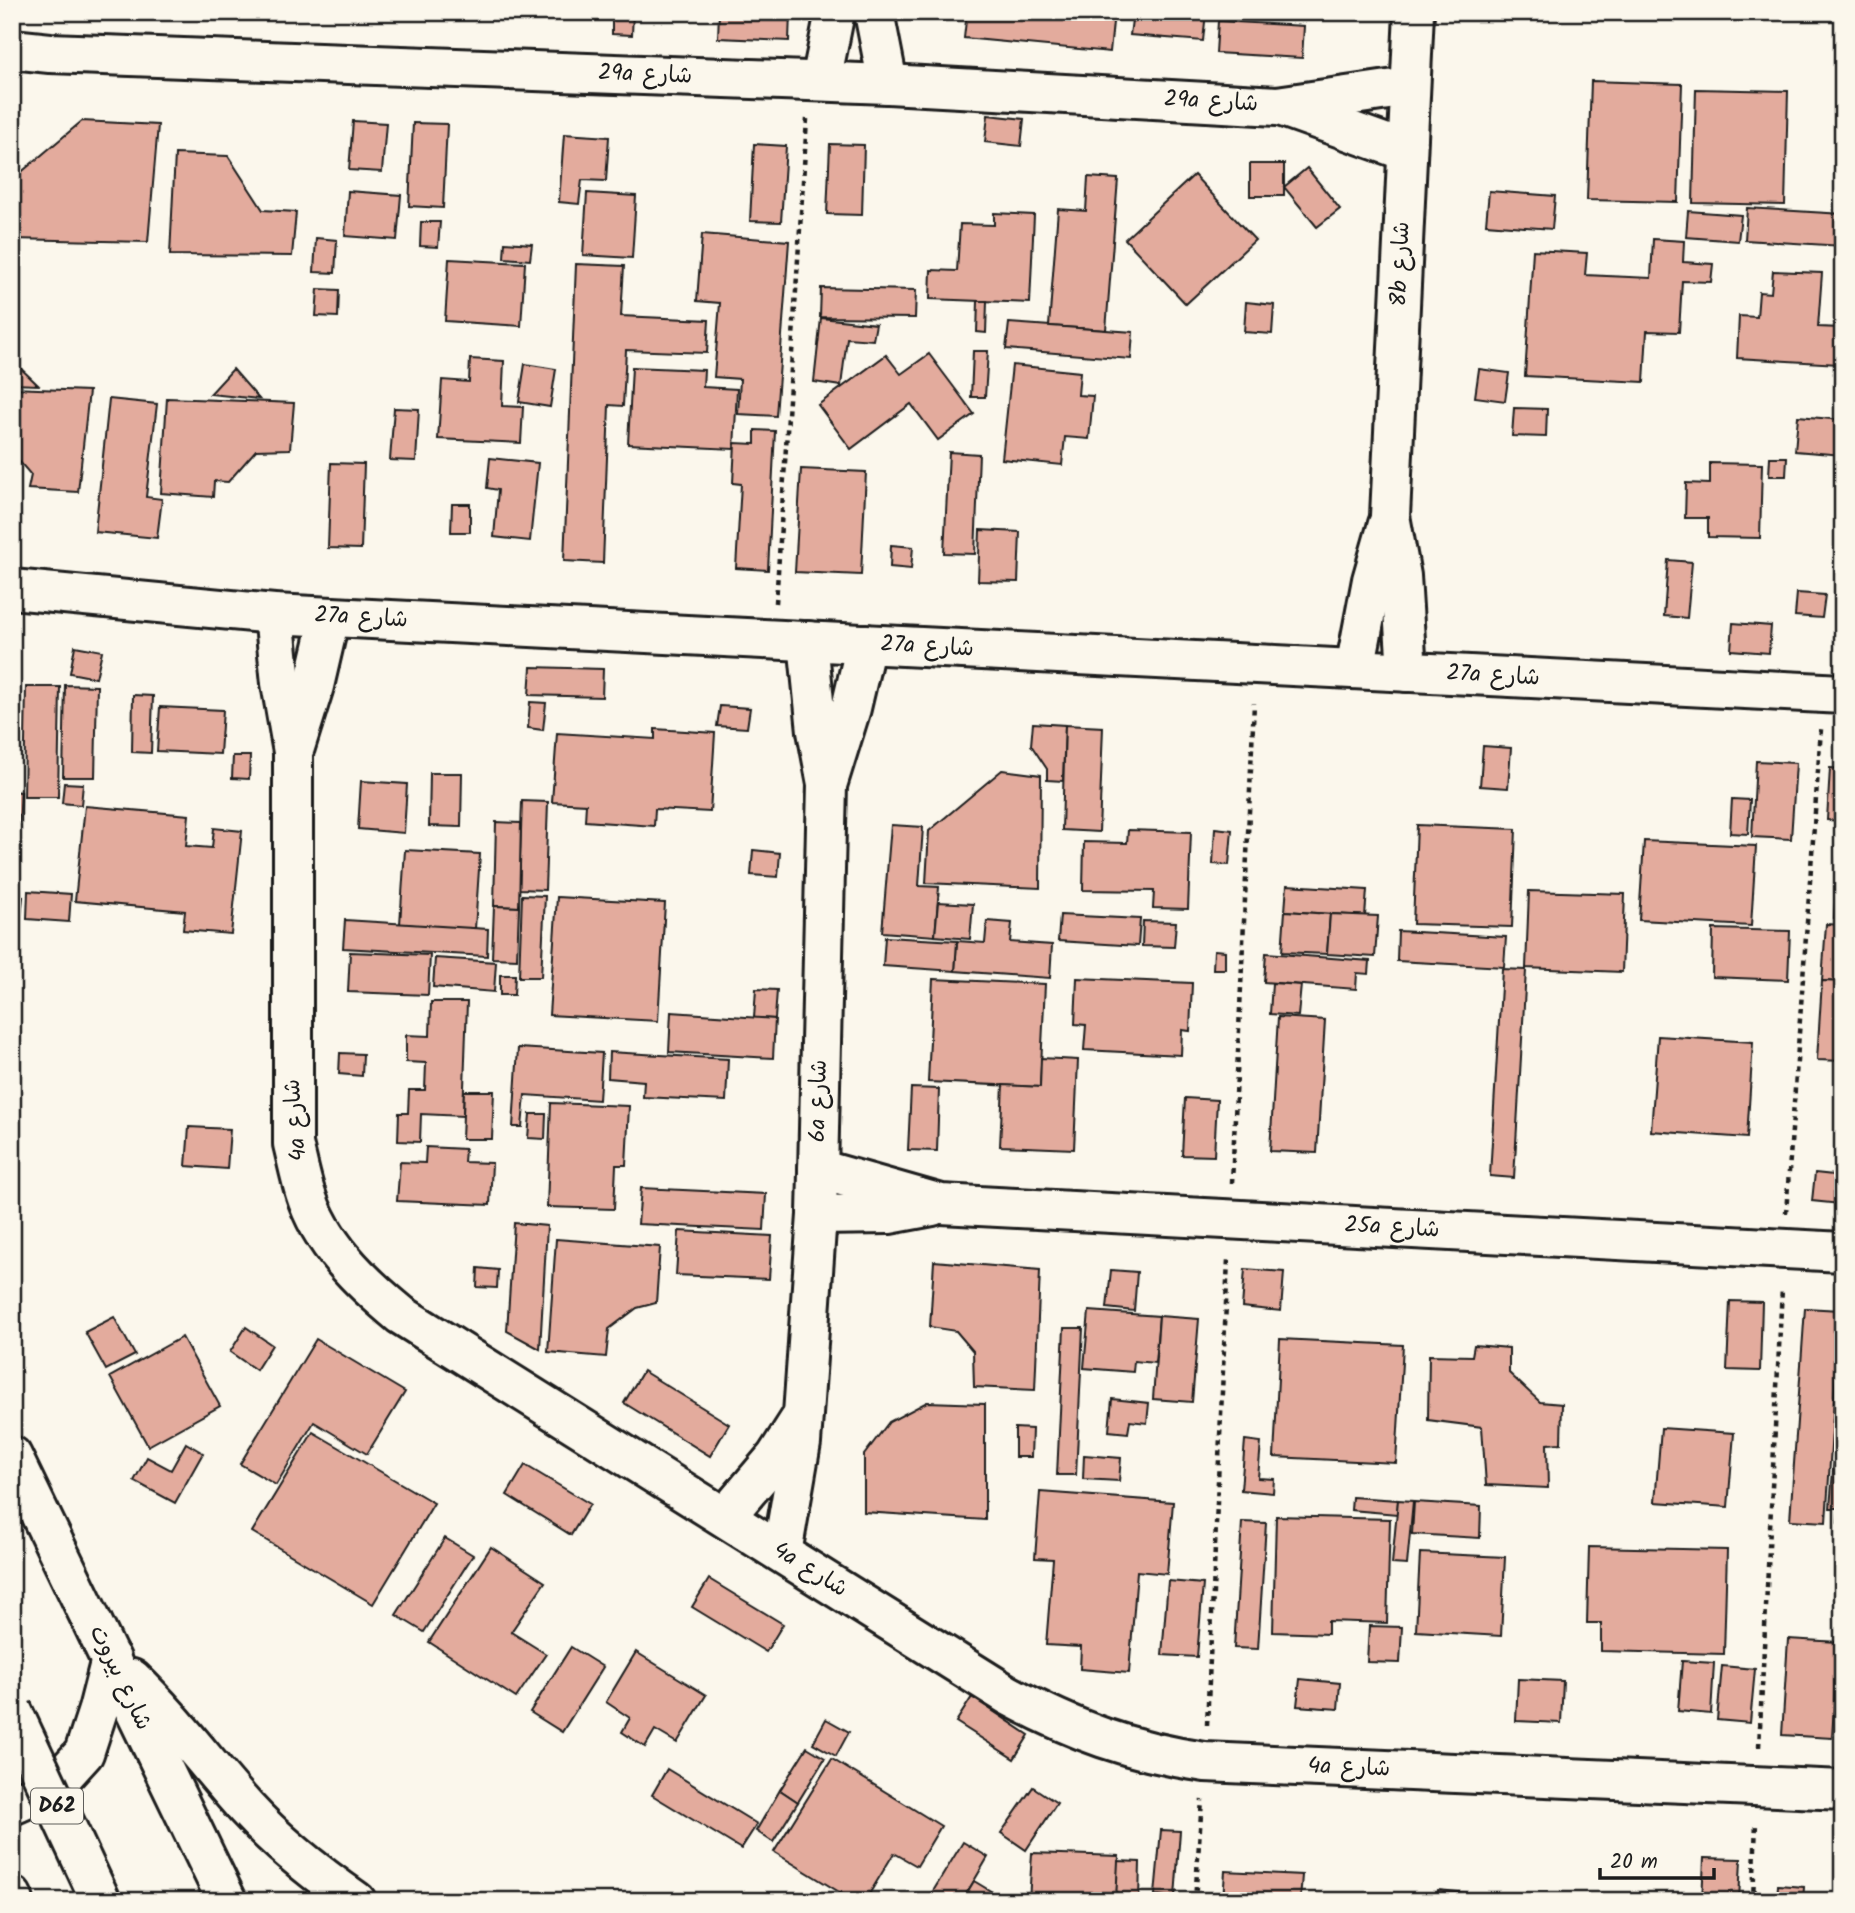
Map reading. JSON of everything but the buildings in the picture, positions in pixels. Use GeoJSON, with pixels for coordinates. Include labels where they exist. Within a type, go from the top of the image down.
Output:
{"type":"FeatureCollection","features":[{"type":"Feature","properties":{"kind":"street"},"geometry":{"type":"LineString","coordinates":[[815,81],[835,12]]}},
{"type":"Feature","properties":{"kind":"street"},"geometry":{"type":"LineString","coordinates":[[874,12],[888,84]]}},
{"type":"Feature","properties":{"kind":"street","name":"8b شارع"},"geometry":{"type":"LineString","coordinates":[[1407,672],[1401,576],[1390,516],[1413,12]]}},
{"type":"Feature","properties":{"kind":"street","name":"29a شارع"},"geometry":{"type":"LineString","coordinates":[[12,49],[50,53],[888,84],[1277,106],[1409,87]]}},
{"type":"Feature","properties":{"kind":"street","name":"29a شارع"},"geometry":{"type":"LineString","coordinates":[[1277,106],[1406,151]]}},
{"type":"Feature","properties":{"kind":"street","name":"8b شارع"},"geometry":{"type":"LineString","coordinates":[[1355,669],[1372,580],[1390,516]]}},
{"type":"Feature","properties":{"kind":"street","name":"27a شارع"},"geometry":{"type":"LineString","coordinates":[[12,589],[274,614],[1833,694]]}},
{"type":"Feature","properties":{"kind":"street","name":"4a شارع"},"geometry":{"type":"LineString","coordinates":[[274,614],[281,683],[293,752],[293,1144],[306,1194],[329,1241],[361,1282],[401,1315],[1008,1695],[1091,1735],[1135,1749],[1205,1762],[1843,1790]]}},
{"type":"Feature","properties":{"kind":"street","name":"4a شارع"},"geometry":{"type":"LineString","coordinates":[[293,752],[314,686],[330,617]]}},
{"type":"Feature","properties":{"kind":"street","name":"6a شارع"},"geometry":{"type":"LineString","coordinates":[[782,1553],[798,1468],[817,1215],[827,785],[817,731],[791,640]]}},
{"type":"Feature","properties":{"kind":"street","name":"6a شارع"},"geometry":{"type":"LineString","coordinates":[[827,785],[852,708],[866,644]]}},
{"type":"Feature","properties":{"kind":"street","name":"25a شارع"},"geometry":{"type":"LineString","coordinates":[[818,1168],[940,1204],[1843,1252]]}},
{"type":"Feature","properties":{"kind":"street","name":"25a شارع"},"geometry":{"type":"LineString","coordinates":[[817,1215],[889,1214],[940,1204]]}},
{"type":"Feature","properties":{"kind":"street","name":"6a شارع"},"geometry":{"type":"LineString","coordinates":[[725,1517],[776,1457],[802,1416]]}},
{"type":"Feature","properties":{"kind":"street","name":"شارع بيروت"},"geometry":{"type":"LineString","coordinates":[[12,1456],[226,1901]]}},
{"type":"Feature","properties":{"kind":"street"},"geometry":{"type":"LineString","coordinates":[[12,1805],[53,1787],[84,1753],[111,1659]]}},
{"type":"Feature","properties":{"kind":"street"},"geometry":{"type":"LineString","coordinates":[[111,1659],[172,1720],[247,1809],[305,1863],[356,1901]]}},
{"type":"Feature","properties":{"kind":"street","name":"D62"},"geometry":{"type":"LineString","coordinates":[[12,1710],[101,1901]]}},
{"type":"Feature","properties":{"kind":"path"},"geometry":{"type":"LineString","coordinates":[[791,640],[815,81]]}},
{"type":"Feature","properties":{"kind":"path"},"geometry":{"type":"LineString","coordinates":[[1195,1901],[1205,1762],[1256,664]]}},
{"type":"Feature","properties":{"kind":"path"},"geometry":{"type":"LineString","coordinates":[[1753,1901],[1784,1250],[1833,694]]}}]}
